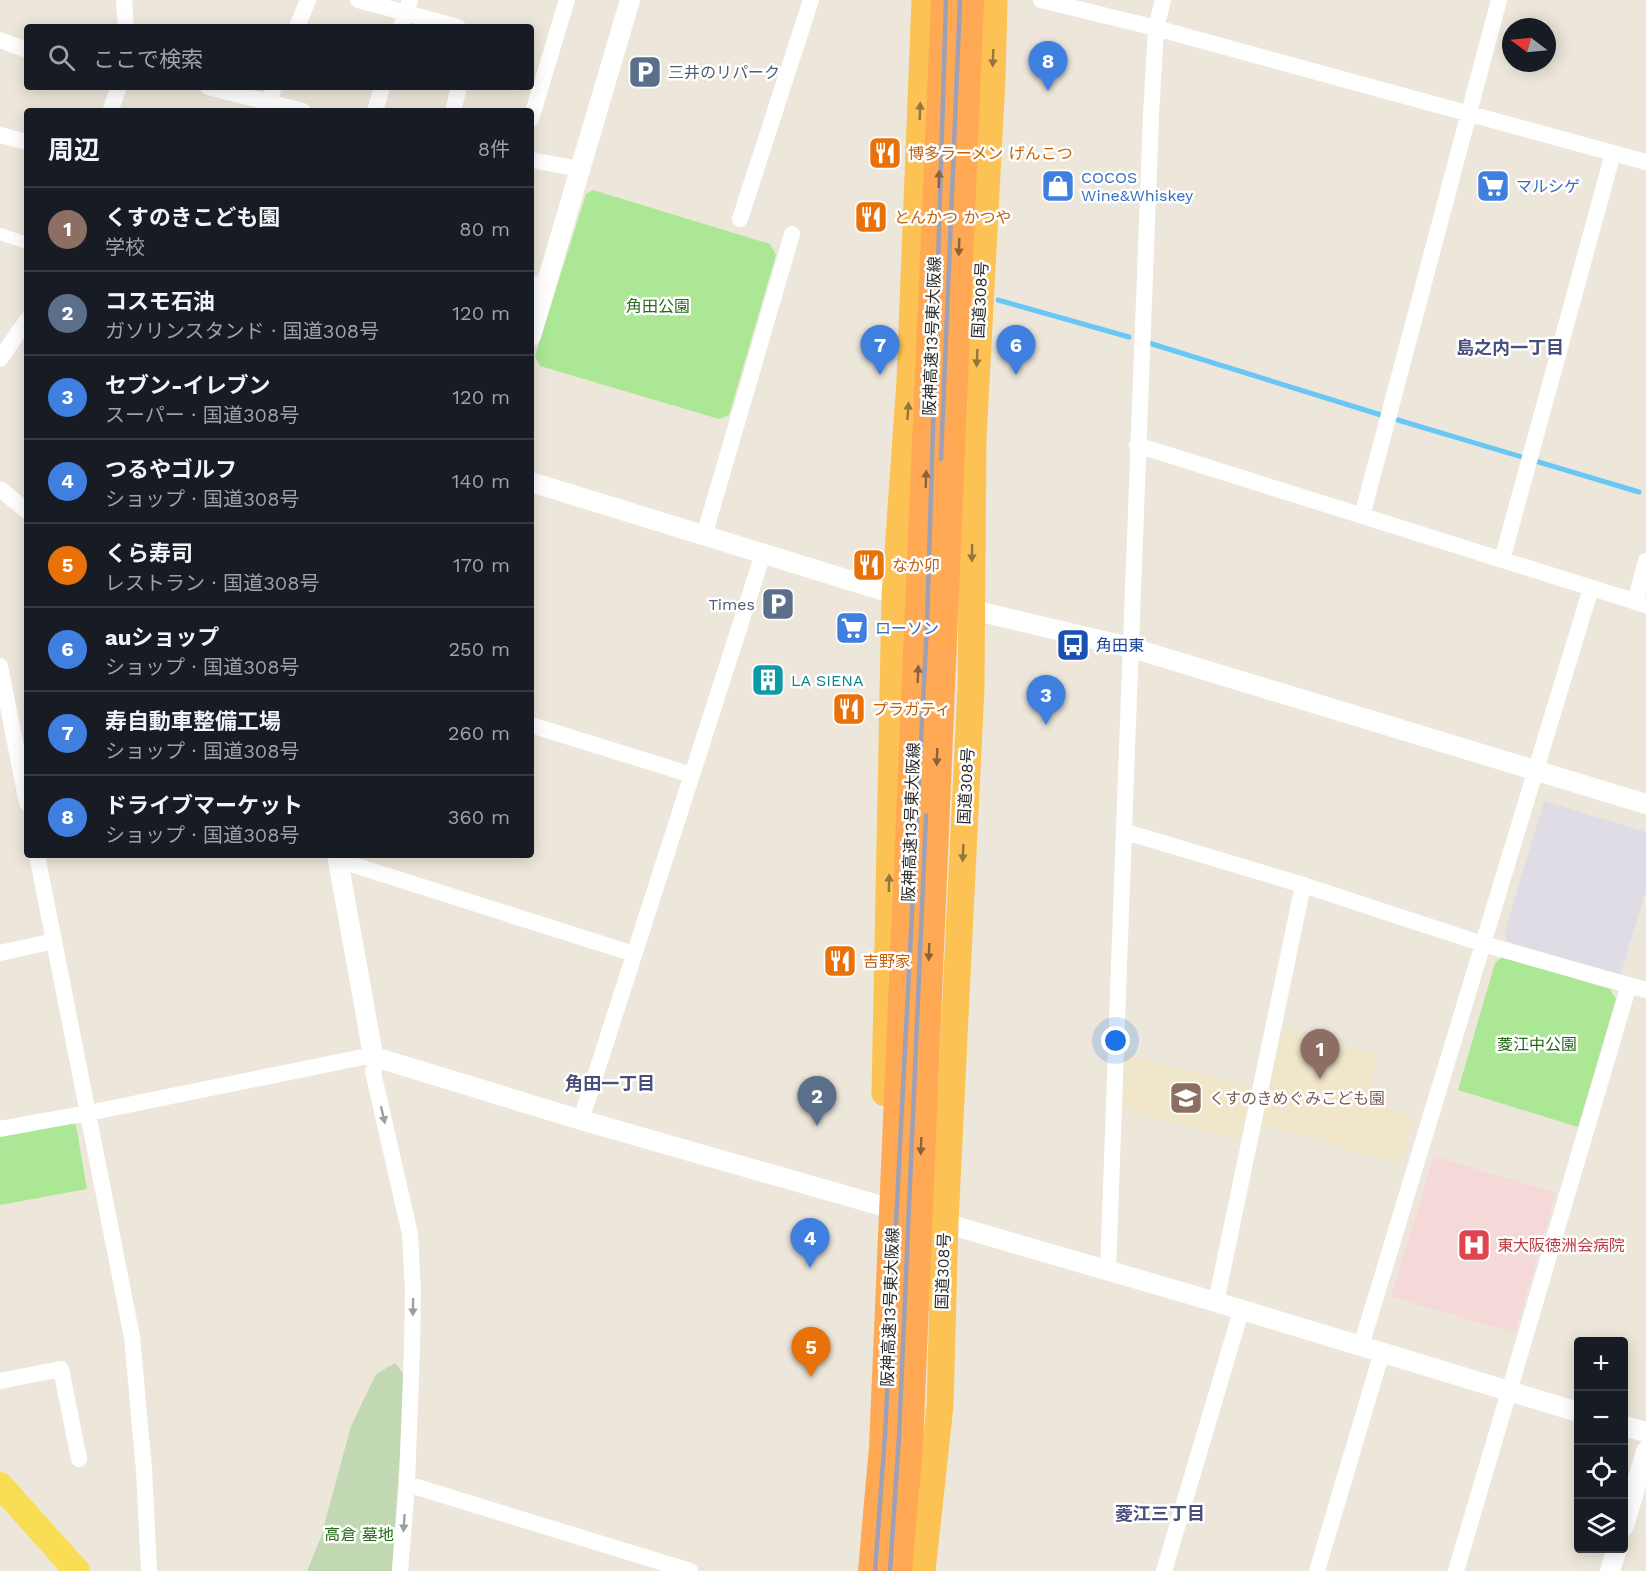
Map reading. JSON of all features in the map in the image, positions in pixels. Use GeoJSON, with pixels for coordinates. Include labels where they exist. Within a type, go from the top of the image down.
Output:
{"type":"FeatureCollection","features":[{"type":"Feature","properties":{"kind":"highway"},"geometry":{"type":"LineString","coordinates":[[861,1571],[870,1468],[881,1206],[895,595],[910,380],[925,0]]}},
{"type":"Feature","properties":{"kind":"highway","name":"阪神高速13号東大阪線"},"geometry":{"type":"LineString","coordinates":[[873,1571],[885,1435],[946,0]]}},
{"type":"Feature","properties":{"kind":"highway","name":"阪神高速13号東大阪線"},"geometry":{"type":"LineString","coordinates":[[897,1571],[908,1446],[969,0]]}},
{"type":"Feature","properties":{"kind":"highway","name":"国道308号"},"geometry":{"type":"LineString","coordinates":[[922,1571],[940,1406],[945,1223],[971,688],[973,439],[994,0]]}},
{"type":"Feature","properties":{"kind":"main road"},"geometry":{"type":"LineString","coordinates":[[0,1485],[77,1571]]}},
{"type":"Feature","properties":{"kind":"street"},"geometry":{"type":"LineString","coordinates":[[124,0],[126,24]]}},
{"type":"Feature","properties":{"kind":"street"},"geometry":{"type":"LineString","coordinates":[[298,24],[308,0]]}},
{"type":"Feature","properties":{"kind":"street"},"geometry":{"type":"LineString","coordinates":[[358,0],[447,24]]}},
{"type":"Feature","properties":{"kind":"street"},"geometry":{"type":"LineString","coordinates":[[534,109],[567,0]]}},
{"type":"Feature","properties":{"kind":"street"},"geometry":{"type":"LineString","coordinates":[[534,314],[538,285],[580,169],[630,0]]}},
{"type":"Feature","properties":{"kind":"street"},"geometry":{"type":"LineString","coordinates":[[740,219],[811,0]]}},
{"type":"Feature","properties":{"kind":"street"},"geometry":{"type":"LineString","coordinates":[[1041,0],[1156,28],[1646,162]]}},
{"type":"Feature","properties":{"kind":"street"},"geometry":{"type":"LineString","coordinates":[[1108,1271],[1126,832],[1129,647],[1137,445],[1156,28],[1163,0]]}},
{"type":"Feature","properties":{"kind":"street"},"geometry":{"type":"LineString","coordinates":[[1362,516],[1499,0]]}},
{"type":"Feature","properties":{"kind":"street"},"geometry":{"type":"LineString","coordinates":[[0,40],[24,49]]}},
{"type":"Feature","properties":{"kind":"street"},"geometry":{"type":"LineString","coordinates":[[111,108],[118,90]]}},
{"type":"Feature","properties":{"kind":"street"},"geometry":{"type":"LineString","coordinates":[[235,90],[271,94],[297,108]]}},
{"type":"Feature","properties":{"kind":"street"},"geometry":{"type":"LineString","coordinates":[[376,108],[381,90]]}},
{"type":"Feature","properties":{"kind":"street"},"geometry":{"type":"LineString","coordinates":[[454,108],[458,90]]}},
{"type":"Feature","properties":{"kind":"street"},"geometry":{"type":"LineString","coordinates":[[0,135],[24,141]]}},
{"type":"Feature","properties":{"kind":"street"},"geometry":{"type":"LineString","coordinates":[[1503,560],[1613,153]]}},
{"type":"Feature","properties":{"kind":"street"},"geometry":{"type":"LineString","coordinates":[[534,161],[580,169]]}},
{"type":"Feature","properties":{"kind":"street"},"geometry":{"type":"LineString","coordinates":[[0,234],[24,242]]}},
{"type":"Feature","properties":{"kind":"street"},"geometry":{"type":"LineString","coordinates":[[704,536],[792,234]]}},
{"type":"Feature","properties":{"kind":"street"},"geometry":{"type":"LineString","coordinates":[[0,359],[24,324]]}},
{"type":"Feature","properties":{"kind":"street"},"geometry":{"type":"LineString","coordinates":[[1137,445],[1641,603],[1646,561]]}},
{"type":"Feature","properties":{"kind":"street"},"geometry":{"type":"LineString","coordinates":[[534,483],[895,595],[971,609],[1129,647],[1646,804]]}},
{"type":"Feature","properties":{"kind":"street"},"geometry":{"type":"LineString","coordinates":[[0,489],[24,509]]}},
{"type":"Feature","properties":{"kind":"street"},"geometry":{"type":"LineString","coordinates":[[581,1120],[763,554]]}},
{"type":"Feature","properties":{"kind":"street"},"geometry":{"type":"LineString","coordinates":[[1361,1346],[1591,588]]}},
{"type":"Feature","properties":{"kind":"street"},"geometry":{"type":"LineString","coordinates":[[0,666],[24,788]]}},
{"type":"Feature","properties":{"kind":"street"},"geometry":{"type":"LineString","coordinates":[[534,725],[692,775]]}},
{"type":"Feature","properties":{"kind":"street"},"geometry":{"type":"LineString","coordinates":[[1126,832],[1303,885],[1483,944],[1646,990]]}},
{"type":"Feature","properties":{"kind":"street"},"geometry":{"type":"LineString","coordinates":[[39,858],[132,1337],[144,1470],[149,1571]]}},
{"type":"Feature","properties":{"kind":"street"},"geometry":{"type":"LineString","coordinates":[[339,858],[375,1057],[373,1072],[410,1234],[413,1292],[407,1484],[400,1571]]}},
{"type":"Feature","properties":{"kind":"street"},"geometry":{"type":"LineString","coordinates":[[342,858],[634,954]]}},
{"type":"Feature","properties":{"kind":"street"},"geometry":{"type":"LineString","coordinates":[[1216,1302],[1303,885]]}},
{"type":"Feature","properties":{"kind":"street"},"geometry":{"type":"LineString","coordinates":[[0,953],[54,941]]}},
{"type":"Feature","properties":{"kind":"street"},"geometry":{"type":"LineString","coordinates":[[1456,1571],[1629,985]]}},
{"type":"Feature","properties":{"kind":"street"},"geometry":{"type":"LineString","coordinates":[[0,1129],[375,1057],[581,1120],[1216,1302],[1574,1411]]}},
{"type":"Feature","properties":{"kind":"street"},"geometry":{"type":"LineString","coordinates":[[1164,1571],[1241,1311]]}},
{"type":"Feature","properties":{"kind":"street"},"geometry":{"type":"LineString","coordinates":[[1317,1571],[1382,1352]]}},
{"type":"Feature","properties":{"kind":"street"},"geometry":{"type":"LineString","coordinates":[[0,1381],[61,1369],[79,1460]]}},
{"type":"Feature","properties":{"kind":"street"},"geometry":{"type":"LineString","coordinates":[[1628,1427],[1646,1432]]}},
{"type":"Feature","properties":{"kind":"street"},"geometry":{"type":"LineString","coordinates":[[1628,1510],[1646,1451]]}},
{"type":"Feature","properties":{"kind":"street"},"geometry":{"type":"LineString","coordinates":[[407,1484],[690,1571]]}},
{"type":"Feature","properties":{"kind":"street"},"geometry":{"type":"LineString","coordinates":[[1610,1571],[1615,1553]]}},
{"type":"Feature","properties":{"kind":"shaded area"},"geometry":{"type":"Polygon","coordinates":[[[1544,801],[1646,832],[1646,890],[1620,976],[1507,941],[1504,934],[1544,801]]]}},
{"type":"Feature","properties":{"kind":"shaded area"},"geometry":{"type":"Polygon","coordinates":[[[1285,1027],[1378,1055],[1364,1102],[1415,1118],[1400,1165],[1257,1122],[1285,1027]]]}},
{"type":"Feature","properties":{"kind":"shaded area","name":"くすのきめぐみこども園"},"geometry":{"type":"Polygon","coordinates":[[[1123,1053],[1254,1089],[1239,1140],[1119,1107],[1123,1053]]]}},
{"type":"Feature","properties":{"kind":"shaded area","name":"東大阪徳洲会病院"},"geometry":{"type":"Polygon","coordinates":[[[1434,1156],[1556,1193],[1515,1333],[1391,1297],[1434,1156]]]}},
{"type":"Feature","properties":{"kind":"green space","name":"角田公園"},"geometry":{"type":"Polygon","coordinates":[[[593,190],[770,244],[776,255],[729,415],[719,419],[540,366],[535,356],[586,194],[593,190]]]}},
{"type":"Feature","properties":{"kind":"green space","name":"菱江中公園"},"geometry":{"type":"Polygon","coordinates":[[[1502,957],[1610,989],[1616,999],[1578,1127],[1458,1090],[1495,963],[1502,957]]]}},
{"type":"Feature","properties":{"kind":"green space"},"geometry":{"type":"Polygon","coordinates":[[[69,1122],[76,1125],[87,1189],[0,1205],[0,1134],[69,1122]]]}},
{"type":"Feature","properties":{"kind":"green space","name":"高倉 墓地"},"geometry":{"type":"Polygon","coordinates":[[[395,1363],[405,1376],[392,1571],[307,1571],[321,1537],[351,1426],[376,1374],[395,1363]]]}},
{"type":"Feature","properties":{"kind":"waterway"},"geometry":{"type":"LineString","coordinates":[[998,300],[1129,337]]}},
{"type":"Feature","properties":{"kind":"waterway"},"geometry":{"type":"LineString","coordinates":[[1149,343],[1381,415]]}},
{"type":"Feature","properties":{"kind":"waterway"},"geometry":{"type":"LineString","coordinates":[[1398,420],[1639,492]]}},
{"type":"Feature","properties":{"kind":"railway"},"geometry":{"type":"LineString","coordinates":[[875,1571],[885,1435],[927,624],[946,0]]}},
{"type":"Feature","properties":{"kind":"railway"},"geometry":{"type":"LineString","coordinates":[[941,459],[960,0]]}},
{"type":"Feature","properties":{"kind":"railway"},"geometry":{"type":"LineString","coordinates":[[890,1571],[899,1436],[926,815]]}},
{"type":"Feature","properties":{"kind":"place","name":"三井のリパーク"},"geometry":{"type":"Point","coordinates":[645,72]}},
{"type":"Feature","properties":{"kind":"place","name":"ドライブマーケット"},"geometry":{"type":"Point","coordinates":[1048,91]}},
{"type":"Feature","properties":{"kind":"place","name":"博多ラーメン げんこつ"},"geometry":{"type":"Point","coordinates":[885,153]}},
{"type":"Feature","properties":{"kind":"place","name":"COCOS Wine&Whiskey"},"geometry":{"type":"Point","coordinates":[1058,186]}},
{"type":"Feature","properties":{"kind":"place","name":"マルシゲ"},"geometry":{"type":"Point","coordinates":[1493,186]}},
{"type":"Feature","properties":{"kind":"place","name":"とんかつ かつや"},"geometry":{"type":"Point","coordinates":[871,217]}},
{"type":"Feature","properties":{"kind":"place","name":"寿自動車整備工場"},"geometry":{"type":"Point","coordinates":[880,375]}},
{"type":"Feature","properties":{"kind":"place","name":"auショップ"},"geometry":{"type":"Point","coordinates":[1016,375]}},
{"type":"Feature","properties":{"kind":"place","name":"なか卯"},"geometry":{"type":"Point","coordinates":[869,565]}},
{"type":"Feature","properties":{"kind":"place","name":"Times"},"geometry":{"type":"Point","coordinates":[778,604]}},
{"type":"Feature","properties":{"kind":"place","name":"ローソン"},"geometry":{"type":"Point","coordinates":[852,628]}},
{"type":"Feature","properties":{"kind":"place","name":"角田東"},"geometry":{"type":"Point","coordinates":[1073,645]}},
{"type":"Feature","properties":{"kind":"place","name":"LA SIENA"},"geometry":{"type":"Point","coordinates":[768,680]}},
{"type":"Feature","properties":{"kind":"place","name":"プラガティ"},"geometry":{"type":"Point","coordinates":[849,709]}},
{"type":"Feature","properties":{"kind":"place","name":"セブン-イレブン"},"geometry":{"type":"Point","coordinates":[1046,725]}},
{"type":"Feature","properties":{"kind":"place","name":"吉野家"},"geometry":{"type":"Point","coordinates":[840,961]}},
{"type":"Feature","properties":{"kind":"place","name":"くすのきこども園"},"geometry":{"type":"Point","coordinates":[1320,1079]}},
{"type":"Feature","properties":{"kind":"place","name":"くすのきめぐみこども園"},"geometry":{"type":"Point","coordinates":[1186,1098]}},
{"type":"Feature","properties":{"kind":"place","name":"コスモ石油"},"geometry":{"type":"Point","coordinates":[817,1126]}},
{"type":"Feature","properties":{"kind":"place","name":"東大阪徳洲会病院"},"geometry":{"type":"Point","coordinates":[1474,1245]}},
{"type":"Feature","properties":{"kind":"place","name":"つるやゴルフ"},"geometry":{"type":"Point","coordinates":[810,1268]}},
{"type":"Feature","properties":{"kind":"place","name":"くら寿司"},"geometry":{"type":"Point","coordinates":[811,1377]}},
{"type":"Feature","properties":{"kind":"district","name":"島之内一丁目"},"geometry":{"type":"Point","coordinates":[1510,347]}},
{"type":"Feature","properties":{"kind":"district","name":"角田一丁目"},"geometry":{"type":"Point","coordinates":[610,1083]}},
{"type":"Feature","properties":{"kind":"district","name":"菱江三丁目"},"geometry":{"type":"Point","coordinates":[1160,1513]}}]}
